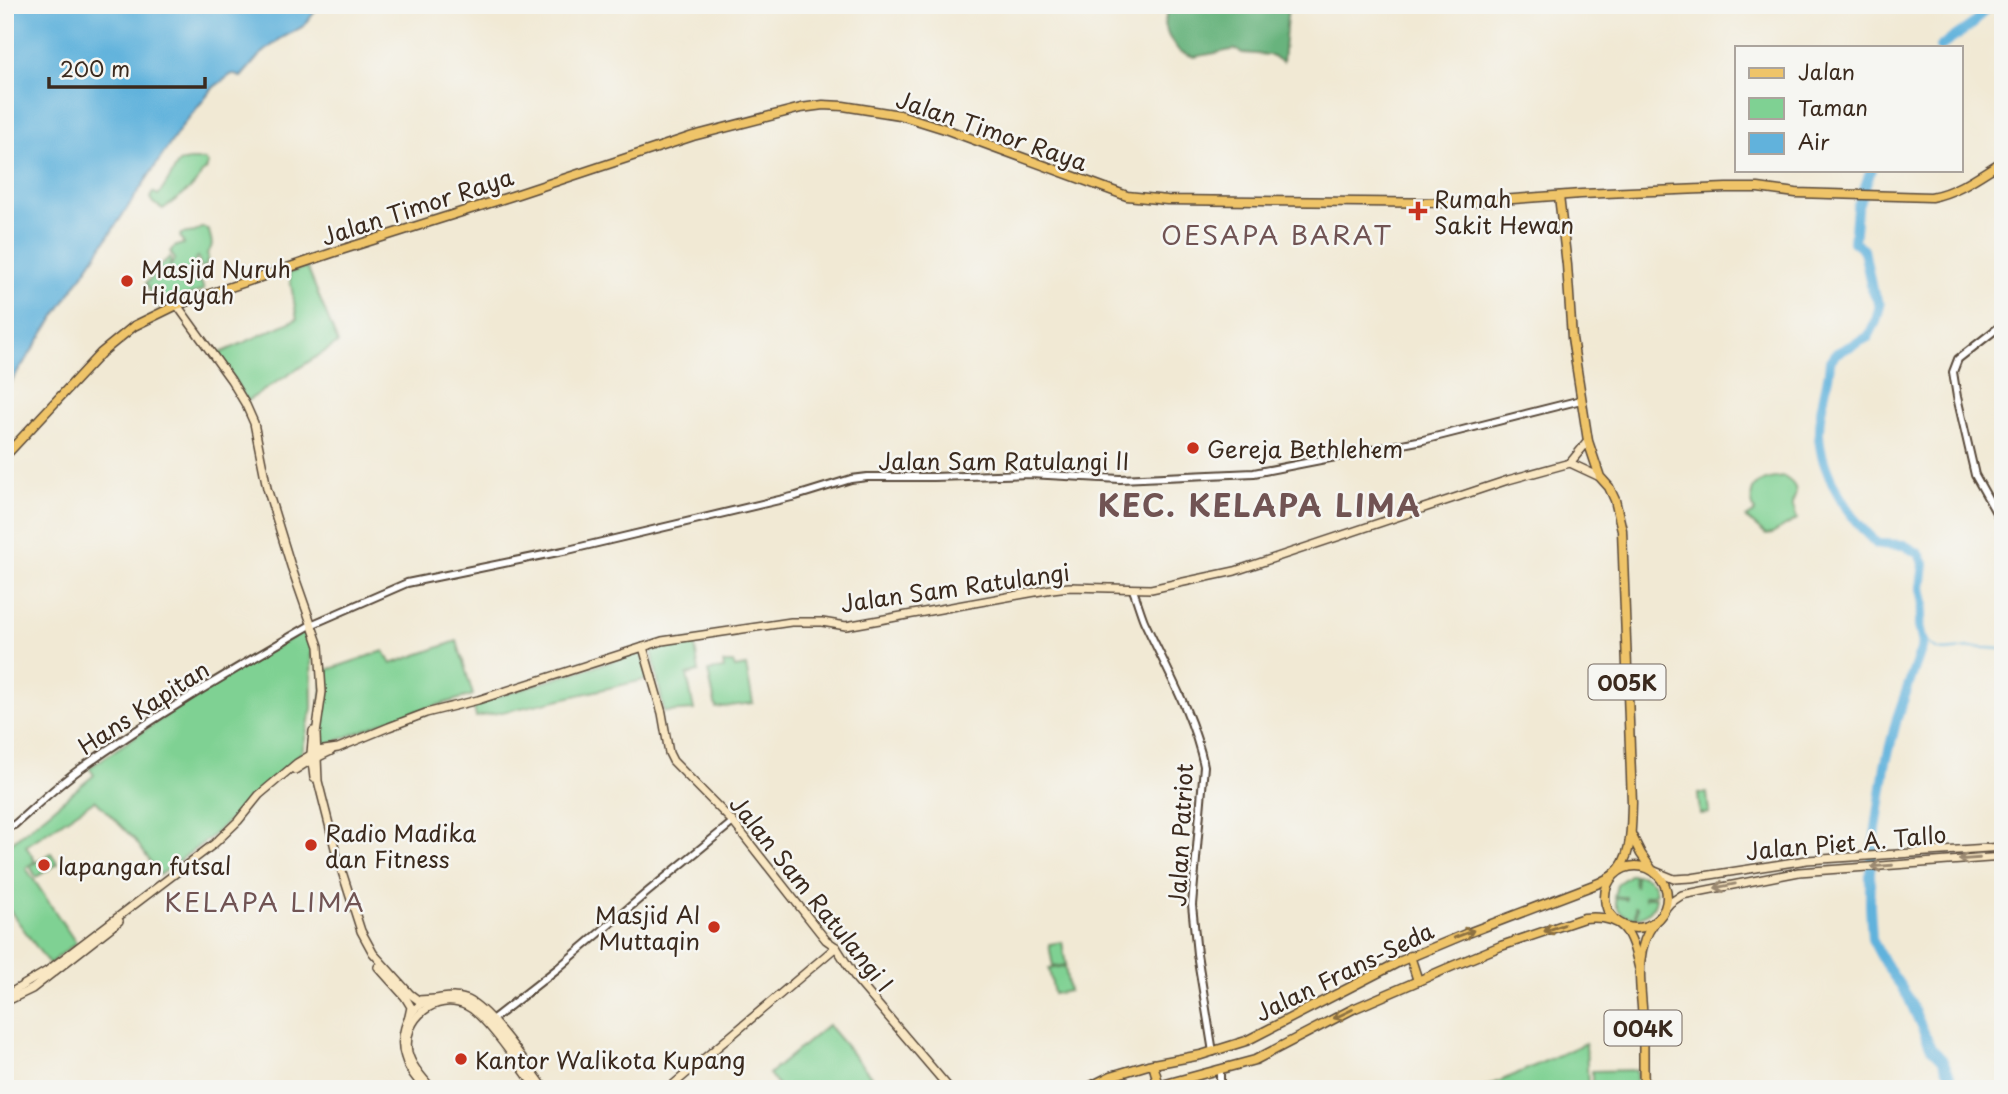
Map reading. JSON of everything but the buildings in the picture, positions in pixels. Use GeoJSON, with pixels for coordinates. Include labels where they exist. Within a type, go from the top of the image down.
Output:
{"type":"FeatureCollection","features":[{"type":"Feature","properties":{"kind":"main road","name":"Jalan Timor Raya"},"geometry":{"type":"LineString","coordinates":[[5,456],[101,353],[134,326],[177,305],[693,136],[755,118],[823,105],[900,116],[944,129],[1127,196],[1228,202],[1460,203],[1727,188],[1911,198],[1942,195],[1968,183],[2003,160]]}},
{"type":"Feature","properties":{"kind":"main road","name":"005K"},"geometry":{"type":"LineString","coordinates":[[1559,196],[1572,338],[1588,441],[1600,477],[1615,500],[1622,530],[1632,803],[1631,834],[1625,860],[1616,873]]}},
{"type":"Feature","properties":{"kind":"main road"},"geometry":{"type":"LineString","coordinates":[[177,305],[230,380],[254,423],[267,488],[297,591],[311,625],[317,657],[318,683],[311,738],[318,781],[337,856],[362,931],[384,967],[418,1000],[456,997],[468,1000],[545,1089]]}},
{"type":"Feature","properties":{"kind":"main road"},"geometry":{"type":"LineString","coordinates":[[1588,441],[1570,463],[1600,477]]}},
{"type":"Feature","properties":{"kind":"main road","name":"Jalan Sam Ratulangi"},"geometry":{"type":"LineString","coordinates":[[315,758],[426,713],[478,700],[675,638],[791,622],[822,622],[842,626],[864,624],[1064,587],[1133,590],[1161,588],[1235,571],[1508,480],[1570,463]]}},
{"type":"Feature","properties":{"kind":"main road","name":"Jalan Sam Ratulangi I"},"geometry":{"type":"LineString","coordinates":[[643,647],[673,761],[733,822],[826,940],[836,947],[857,980],[950,1089]]}},
{"type":"Feature","properties":{"kind":"main road"},"geometry":{"type":"LineString","coordinates":[[5,1002],[48,974],[214,844],[259,795],[296,763],[315,758]]}},
{"type":"Feature","properties":{"kind":"main road"},"geometry":{"type":"LineString","coordinates":[[315,758],[314,781],[359,936],[366,951],[411,1007],[402,1038],[405,1059],[425,1089]]}},
{"type":"Feature","properties":{"kind":"main road"},"geometry":{"type":"LineString","coordinates":[[1631,834],[1641,854],[1661,879],[1666,891],[1666,904],[1660,915],[1651,923],[1638,927],[1620,923],[1611,914],[1606,902],[1608,884],[1616,873],[1633,866],[1652,870]]}},
{"type":"Feature","properties":{"kind":"main road","name":"Jalan Piet A. Tallo"},"geometry":{"type":"LineString","coordinates":[[1652,870],[1674,879],[1691,878],[1788,862],[2003,847]]}},
{"type":"Feature","properties":{"kind":"main road","name":"Jalan Piet A. Tallo"},"geometry":{"type":"LineString","coordinates":[[1660,915],[1675,899],[1689,893],[1774,876],[2003,857]]}},
{"type":"Feature","properties":{"kind":"main road","name":"Jalan Frans-Seda"},"geometry":{"type":"LineString","coordinates":[[1085,1089],[1111,1076],[1213,1052],[1246,1041],[1410,956],[1599,883],[1616,873]]}},
{"type":"Feature","properties":{"kind":"main road","name":"004K"},"geometry":{"type":"LineString","coordinates":[[1639,967],[1648,930],[1660,915]]}},
{"type":"Feature","properties":{"kind":"main road","name":"Jalan Frans-Seda"},"geometry":{"type":"LineString","coordinates":[[1147,1089],[1255,1060],[1353,1009],[1501,946],[1584,918],[1599,917],[1620,923]]}},
{"type":"Feature","properties":{"kind":"main road","name":"004K"},"geometry":{"type":"LineString","coordinates":[[1620,923],[1633,943],[1639,967],[1644,1089]]}},
{"type":"Feature","properties":{"kind":"main road"},"geometry":{"type":"LineString","coordinates":[[668,1089],[836,947]]}},
{"type":"Feature","properties":{"kind":"main road"},"geometry":{"type":"LineString","coordinates":[[1410,956],[1418,981]]}},
{"type":"Feature","properties":{"kind":"main road"},"geometry":{"type":"LineString","coordinates":[[5,996],[30,986]]}},
{"type":"Feature","properties":{"kind":"main road"},"geometry":{"type":"LineString","coordinates":[[408,1021],[418,1007],[435,999]]}},
{"type":"Feature","properties":{"kind":"main road"},"geometry":{"type":"LineString","coordinates":[[432,1089],[414,1067],[408,1054],[408,1036],[418,1014],[438,1003],[456,1002],[469,1007],[489,1022]]}},
{"type":"Feature","properties":{"kind":"main road"},"geometry":{"type":"LineString","coordinates":[[1153,1064],[1159,1086]]}},
{"type":"Feature","properties":{"kind":"main road"},"geometry":{"type":"LineString","coordinates":[[527,1071],[537,1089]]}},
{"type":"Feature","properties":{"kind":"street"},"geometry":{"type":"LineString","coordinates":[[2003,324],[1958,359],[1953,372],[1956,397],[1975,475],[2003,525]]}},
{"type":"Feature","properties":{"kind":"street","name":"Jalan Sam Ratulangi II"},"geometry":{"type":"LineString","coordinates":[[311,625],[408,583],[563,551],[796,496],[847,480],[867,477],[1030,474],[1120,479],[1254,473],[1423,440],[1581,400]]}},
{"type":"Feature","properties":{"kind":"street","name":"Jalan Patriot"},"geometry":{"type":"LineString","coordinates":[[1133,590],[1184,704],[1204,766],[1192,905],[1196,954],[1213,1052]]}},
{"type":"Feature","properties":{"kind":"street","name":"Hans Kapitan"},"geometry":{"type":"LineString","coordinates":[[5,828],[14,825],[64,781],[111,747],[212,682],[311,625]]}},
{"type":"Feature","properties":{"kind":"street"},"geometry":{"type":"LineString","coordinates":[[489,1022],[557,969],[733,822]]}},
{"type":"Feature","properties":{"kind":"street"},"geometry":{"type":"LineString","coordinates":[[1220,1070],[1220,1089]]}},
{"type":"Feature","properties":{"kind":"green space"},"geometry":{"type":"Polygon","coordinates":[[[1169,5],[1288,5],[1283,62],[1269,55],[1242,53],[1237,49],[1194,57],[1179,51],[1164,25],[1169,5]]]}},
{"type":"Feature","properties":{"kind":"green space"},"geometry":{"type":"Polygon","coordinates":[[[205,160],[208,164],[199,179],[163,209],[153,203],[150,198],[153,192],[158,195],[160,193],[179,162],[205,160]]]}},
{"type":"Feature","properties":{"kind":"green space"},"geometry":{"type":"Polygon","coordinates":[[[201,228],[209,231],[212,243],[205,267],[201,267],[198,257],[195,260],[196,274],[204,290],[157,307],[146,283],[170,257],[169,268],[175,259],[171,250],[184,244],[181,234],[195,232],[201,228]]]}},
{"type":"Feature","properties":{"kind":"green space"},"geometry":{"type":"Polygon","coordinates":[[[307,267],[338,343],[247,401],[218,354],[297,319],[289,273],[307,267]]]}},
{"type":"Feature","properties":{"kind":"green space"},"geometry":{"type":"Polygon","coordinates":[[[1784,477],[1795,488],[1792,503],[1797,519],[1766,535],[1746,518],[1755,512],[1752,503],[1753,489],[1768,479],[1784,477]]]}},
{"type":"Feature","properties":{"kind":"green space"},"geometry":{"type":"Polygon","coordinates":[[[304,631],[311,649],[312,708],[302,752],[211,837],[160,875],[135,840],[95,800],[26,846],[35,861],[26,868],[76,943],[49,964],[5,904],[5,848],[94,775],[89,768],[214,683],[304,631]]]}},
{"type":"Feature","properties":{"kind":"green space"},"geometry":{"type":"Polygon","coordinates":[[[694,640],[699,672],[687,675],[694,710],[664,712],[652,651],[660,646],[694,640]]]}},
{"type":"Feature","properties":{"kind":"green space"},"geometry":{"type":"Polygon","coordinates":[[[457,641],[473,695],[396,717],[332,743],[318,739],[324,671],[384,651],[391,664],[457,641]]]}},
{"type":"Feature","properties":{"kind":"green space"},"geometry":{"type":"Polygon","coordinates":[[[641,652],[649,679],[476,717],[473,704],[641,652]]]}},
{"type":"Feature","properties":{"kind":"green space"},"geometry":{"type":"Polygon","coordinates":[[[723,663],[733,663],[735,668],[746,666],[753,703],[716,708],[708,671],[724,669],[723,663]]]}},
{"type":"Feature","properties":{"kind":"green space"},"geometry":{"type":"Polygon","coordinates":[[[1707,793],[1709,813],[1700,814],[1698,794],[1707,793]]]}},
{"type":"Feature","properties":{"kind":"green space","name":"lapangan futsal"},"geometry":{"type":"Polygon","coordinates":[[[51,853],[58,864],[36,877],[30,866],[51,853]]]}},
{"type":"Feature","properties":{"kind":"green space"},"geometry":{"type":"Polygon","coordinates":[[[1634,875],[1635,888],[1636,875],[1647,878],[1656,894],[1644,896],[1645,899],[1656,897],[1654,905],[1647,913],[1636,918],[1637,907],[1635,918],[1627,916],[1619,910],[1615,899],[1625,898],[1626,901],[1626,897],[1614,897],[1617,884],[1634,875]]]}},
{"type":"Feature","properties":{"kind":"green space"},"geometry":{"type":"Polygon","coordinates":[[[1062,942],[1066,965],[1053,967],[1049,944],[1062,942]]]}},
{"type":"Feature","properties":{"kind":"green space"},"geometry":{"type":"Polygon","coordinates":[[[1065,966],[1069,991],[1054,994],[1049,969],[1065,966]]]}},
{"type":"Feature","properties":{"kind":"green space"},"geometry":{"type":"Polygon","coordinates":[[[828,1025],[871,1076],[857,1089],[781,1089],[769,1074],[828,1025]]]}},
{"type":"Feature","properties":{"kind":"green space"},"geometry":{"type":"Polygon","coordinates":[[[1586,1043],[1588,1089],[1482,1089],[1586,1043]]]}},
{"type":"Feature","properties":{"kind":"green space"},"geometry":{"type":"Polygon","coordinates":[[[1636,1070],[1637,1089],[1592,1089],[1592,1071],[1636,1070]]]}},
{"type":"Feature","properties":{"kind":"water"},"geometry":{"type":"Polygon","coordinates":[[[5,5],[320,5],[304,26],[280,39],[259,56],[241,77],[232,74],[214,87],[182,126],[5,391],[5,5]]]}},
{"type":"Feature","properties":{"kind":"waterway"},"geometry":{"type":"LineString","coordinates":[[1941,46],[1973,24],[1988,5]]}},
{"type":"Feature","properties":{"kind":"waterway"},"geometry":{"type":"LineString","coordinates":[[1870,172],[1857,208],[1854,242],[1864,250],[1872,290],[1880,305],[1868,337],[1835,354],[1830,361],[1819,421],[1820,445],[1837,492],[1866,533],[1877,544],[1904,545],[1919,554],[1924,564],[1921,588],[1924,603],[1919,626],[1923,644],[1897,718],[1885,766],[1870,871],[1870,906],[1872,939],[1908,997],[1931,1048],[1942,1059],[1951,1077],[1948,1089]]}},
{"type":"Feature","properties":{"kind":"waterway"},"geometry":{"type":"LineString","coordinates":[[1919,626],[1935,649],[2003,649]]}},
{"type":"Feature","properties":{"kind":"place","name":"Rumah Sakit Hewan"},"geometry":{"type":"Point","coordinates":[1418,211]}},
{"type":"Feature","properties":{"kind":"place","name":"Masjid Nuruh Hidayah"},"geometry":{"type":"Point","coordinates":[127,281]}},
{"type":"Feature","properties":{"kind":"place","name":"Gereja Bethlehem"},"geometry":{"type":"Point","coordinates":[1193,448]}},
{"type":"Feature","properties":{"kind":"place","name":"Radio Madika dan Fitness"},"geometry":{"type":"Point","coordinates":[311,845]}},
{"type":"Feature","properties":{"kind":"place","name":"lapangan futsal"},"geometry":{"type":"Point","coordinates":[44,865]}},
{"type":"Feature","properties":{"kind":"place","name":"Masjid Al Muttaqin"},"geometry":{"type":"Point","coordinates":[714,927]}},
{"type":"Feature","properties":{"kind":"place","name":"Kantor Walikota Kupang"},"geometry":{"type":"Point","coordinates":[461,1059]}},
{"type":"Feature","properties":{"kind":"district","name":"OESAPA BARAT"},"geometry":{"type":"Point","coordinates":[1277,234]}},
{"type":"Feature","properties":{"kind":"district","name":"KEC. KELAPA LIMA"},"geometry":{"type":"Point","coordinates":[1260,504]}},
{"type":"Feature","properties":{"kind":"district","name":"KELAPA LIMA"},"geometry":{"type":"Point","coordinates":[265,901]}}]}
